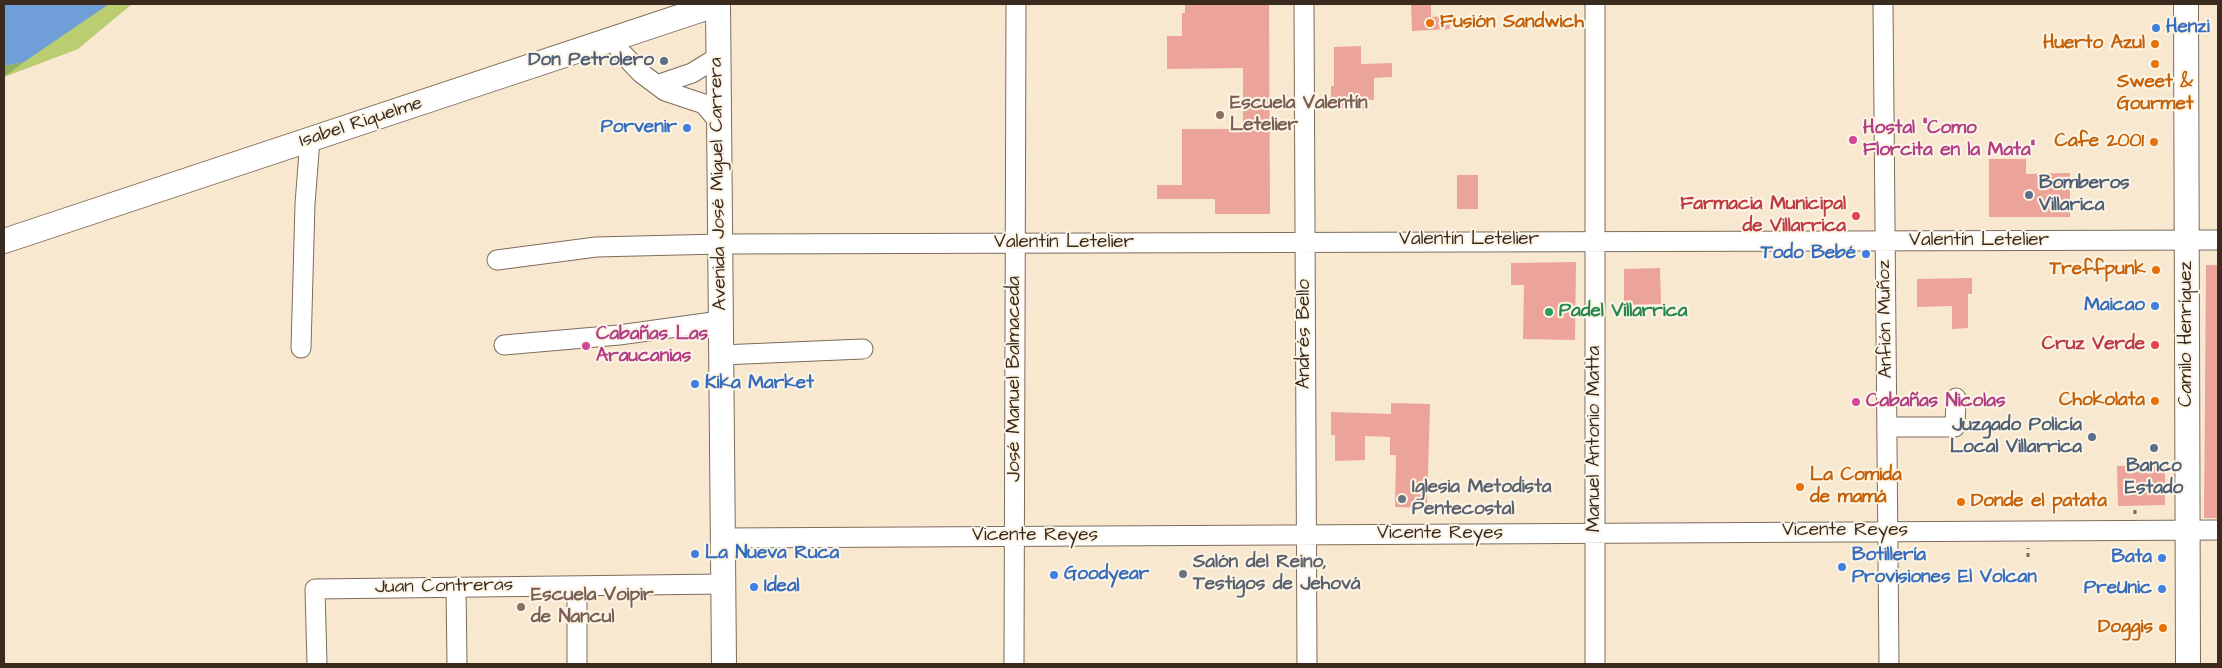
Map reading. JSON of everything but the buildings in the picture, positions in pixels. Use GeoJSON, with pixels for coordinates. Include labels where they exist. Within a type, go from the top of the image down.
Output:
{"type":"FeatureCollection","features":[{"type":"Feature","properties":{"kind":"main road","name":"Isabel Riquelme"},"geometry":{"type":"LineString","coordinates":[[4,241],[616,38],[694,8],[718,4]]}},
{"type":"Feature","properties":{"kind":"main road","name":"Avenida José Miguel Carrera"},"geometry":{"type":"LineString","coordinates":[[718,4],[724,664]]}},
{"type":"Feature","properties":{"kind":"main road","name":"Camilo Henríquez"},"geometry":{"type":"LineString","coordinates":[[2186,4],[2188,664]]}},
{"type":"Feature","properties":{"kind":"street","name":"José Manuel Balmaceda"},"geometry":{"type":"LineString","coordinates":[[1014,664],[1016,4]]}},
{"type":"Feature","properties":{"kind":"street","name":"Andrés Bello"},"geometry":{"type":"LineString","coordinates":[[1304,4],[1307,664]]}},
{"type":"Feature","properties":{"kind":"street","name":"Manuel Antonio Matta"},"geometry":{"type":"LineString","coordinates":[[1595,4],[1595,664]]}},
{"type":"Feature","properties":{"kind":"street","name":"Anfión Muñoz"},"geometry":{"type":"LineString","coordinates":[[1883,4],[1889,664]]}},
{"type":"Feature","properties":{"kind":"street"},"geometry":{"type":"LineString","coordinates":[[616,38],[620,51],[629,62],[657,85],[675,95],[695,99],[704,104],[719,122]]}},
{"type":"Feature","properties":{"kind":"street"},"geometry":{"type":"LineString","coordinates":[[657,85],[692,73],[718,57]]}},
{"type":"Feature","properties":{"kind":"street"},"geometry":{"type":"LineString","coordinates":[[301,348],[305,204],[310,139]]}},
{"type":"Feature","properties":{"kind":"street","name":"Valentín Letelier"},"geometry":{"type":"LineString","coordinates":[[497,260],[596,247],[720,244],[1595,240],[2218,240]]}},
{"type":"Feature","properties":{"kind":"street"},"geometry":{"type":"LineString","coordinates":[[504,345],[619,335],[720,322]]}},
{"type":"Feature","properties":{"kind":"street"},"geometry":{"type":"LineString","coordinates":[[721,355],[863,349]]}},
{"type":"Feature","properties":{"kind":"street"},"geometry":{"type":"LineString","coordinates":[[1887,427],[1955,427],[1956,398]]}},
{"type":"Feature","properties":{"kind":"street","name":"Vicente Reyes"},"geometry":{"type":"LineString","coordinates":[[723,538],[2218,530]]}},
{"type":"Feature","properties":{"kind":"street","name":"Juan Contreras"},"geometry":{"type":"LineString","coordinates":[[317,664],[315,589],[723,584]]}},
{"type":"Feature","properties":{"kind":"street"},"geometry":{"type":"LineString","coordinates":[[577,586],[577,664]]}},
{"type":"Feature","properties":{"kind":"street"},"geometry":{"type":"LineString","coordinates":[[456,587],[457,664]]}},
{"type":"Feature","properties":{"kind":"green space"},"geometry":{"type":"Polygon","coordinates":[[[4,4],[132,4],[78,49],[4,77],[4,4]]]}},
{"type":"Feature","properties":{"kind":"green space"},"geometry":{"type":"Polygon","coordinates":[[[24,62],[4,77],[4,66],[24,62]]]}},
{"type":"Feature","properties":{"kind":"water"},"geometry":{"type":"Polygon","coordinates":[[[4,4],[109,4],[24,62],[4,66],[4,4]]]}},
{"type":"Feature","properties":{"kind":"place","name":"Fusión Sandwich"},"geometry":{"type":"Point","coordinates":[1430,23]}},
{"type":"Feature","properties":{"kind":"place","name":"Henzi"},"geometry":{"type":"Point","coordinates":[2156,28]}},
{"type":"Feature","properties":{"kind":"place","name":"Huerto Azul"},"geometry":{"type":"Point","coordinates":[2155,44]}},
{"type":"Feature","properties":{"kind":"place","name":"Don Petrolero"},"geometry":{"type":"Point","coordinates":[664,61]}},
{"type":"Feature","properties":{"kind":"place","name":"Sweet & Gourmet"},"geometry":{"type":"Point","coordinates":[2155,64]}},
{"type":"Feature","properties":{"kind":"place","name":"Escuela Valentín Letelier"},"geometry":{"type":"Point","coordinates":[1220,115]}},
{"type":"Feature","properties":{"kind":"place","name":"Porvenir"},"geometry":{"type":"Point","coordinates":[687,128]}},
{"type":"Feature","properties":{"kind":"place","name":"Hostal \"Como Florcita en la Mata\""},"geometry":{"type":"Point","coordinates":[1853,140]}},
{"type":"Feature","properties":{"kind":"place","name":"Cafe 2001"},"geometry":{"type":"Point","coordinates":[2154,142]}},
{"type":"Feature","properties":{"kind":"place","name":"Bomberos Villarica"},"geometry":{"type":"Point","coordinates":[2029,195]}},
{"type":"Feature","properties":{"kind":"place","name":"Farmacia Municipal de Villarrica"},"geometry":{"type":"Point","coordinates":[1856,216]}},
{"type":"Feature","properties":{"kind":"place","name":"Todo Bebé"},"geometry":{"type":"Point","coordinates":[1866,254]}},
{"type":"Feature","properties":{"kind":"place","name":"Treffpunk"},"geometry":{"type":"Point","coordinates":[2156,270]}},
{"type":"Feature","properties":{"kind":"place","name":"Maicao"},"geometry":{"type":"Point","coordinates":[2155,306]}},
{"type":"Feature","properties":{"kind":"place","name":"Padel Villarrica"},"geometry":{"type":"Point","coordinates":[1549,312]}},
{"type":"Feature","properties":{"kind":"place","name":"Cruz Verde"},"geometry":{"type":"Point","coordinates":[2155,345]}},
{"type":"Feature","properties":{"kind":"place","name":"Cabañas Las Araucanias"},"geometry":{"type":"Point","coordinates":[586,346]}},
{"type":"Feature","properties":{"kind":"place","name":"Kika Market"},"geometry":{"type":"Point","coordinates":[695,384]}},
{"type":"Feature","properties":{"kind":"place","name":"Chokolata"},"geometry":{"type":"Point","coordinates":[2155,401]}},
{"type":"Feature","properties":{"kind":"place","name":"Cabañas Nicolas"},"geometry":{"type":"Point","coordinates":[1856,402]}},
{"type":"Feature","properties":{"kind":"place","name":"Juzgado Policía Local Villarrica"},"geometry":{"type":"Point","coordinates":[2092,437]}},
{"type":"Feature","properties":{"kind":"place","name":"Banco Estado"},"geometry":{"type":"Point","coordinates":[2154,448]}},
{"type":"Feature","properties":{"kind":"place","name":"La Comida de mamá"},"geometry":{"type":"Point","coordinates":[1800,487]}},
{"type":"Feature","properties":{"kind":"place","name":"Iglesia Metodista Pentecostal"},"geometry":{"type":"Point","coordinates":[1402,499]}},
{"type":"Feature","properties":{"kind":"place","name":"Donde el patata"},"geometry":{"type":"Point","coordinates":[1961,502]}},
{"type":"Feature","properties":{"kind":"place","name":"La Nueva Ruca"},"geometry":{"type":"Point","coordinates":[695,554]}},
{"type":"Feature","properties":{"kind":"place","name":"Bata"},"geometry":{"type":"Point","coordinates":[2162,558]}},
{"type":"Feature","properties":{"kind":"place","name":"Botillería Provisiones El Volcan"},"geometry":{"type":"Point","coordinates":[1842,567]}},
{"type":"Feature","properties":{"kind":"place","name":"Salón del Reino, Testigos de Jehová"},"geometry":{"type":"Point","coordinates":[1183,574]}},
{"type":"Feature","properties":{"kind":"place","name":"Goodyear"},"geometry":{"type":"Point","coordinates":[1054,575]}},
{"type":"Feature","properties":{"kind":"place","name":"Ideal"},"geometry":{"type":"Point","coordinates":[754,587]}},
{"type":"Feature","properties":{"kind":"place","name":"PreUnic"},"geometry":{"type":"Point","coordinates":[2162,589]}},
{"type":"Feature","properties":{"kind":"place","name":"Escuela Voipir de Nancul"},"geometry":{"type":"Point","coordinates":[521,607]}},
{"type":"Feature","properties":{"kind":"place","name":"Doggis"},"geometry":{"type":"Point","coordinates":[2163,628]}}]}
